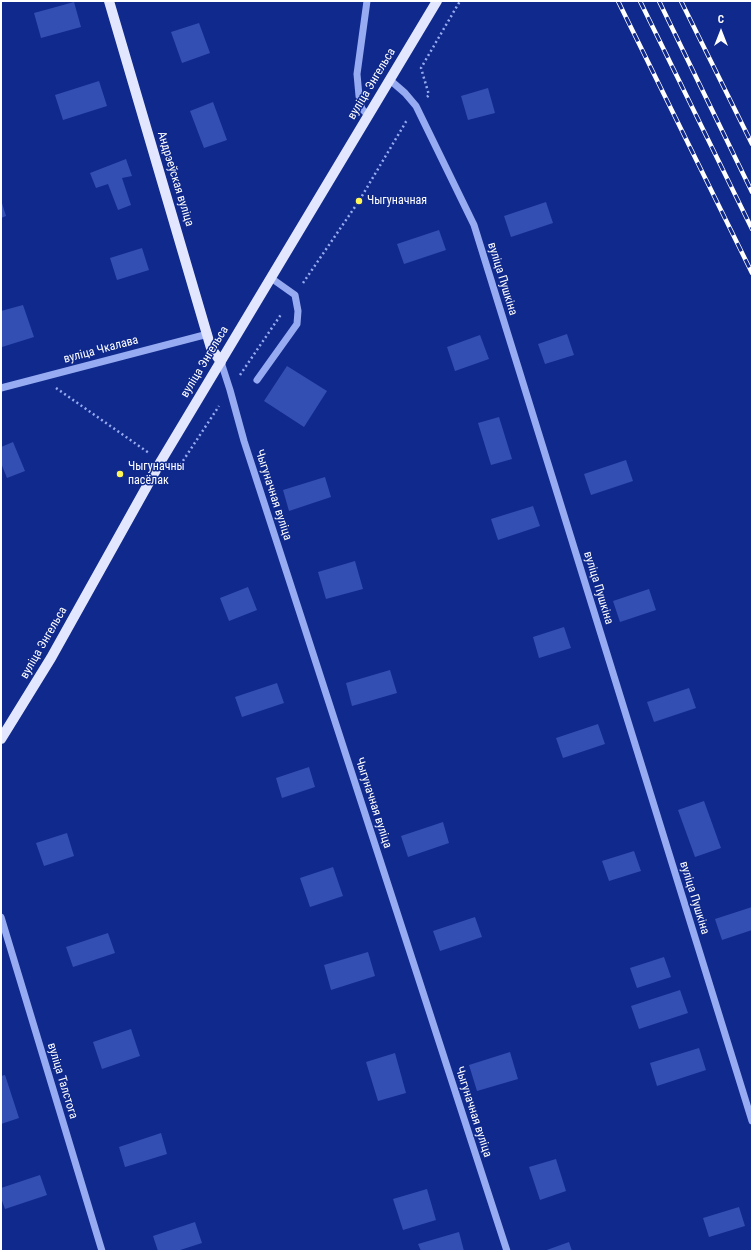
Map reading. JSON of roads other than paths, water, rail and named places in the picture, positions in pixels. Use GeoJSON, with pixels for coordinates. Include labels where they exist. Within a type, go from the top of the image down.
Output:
{"type":"FeatureCollection","features":[{"type":"Feature","properties":{"kind":"main road","name":"Андрэеўская вуліца"},"geometry":{"type":"LineString","coordinates":[[109,1],[211,348],[221,362]]}},
{"type":"Feature","properties":{"kind":"main road","name":"вуліца Энгельса"},"geometry":{"type":"LineString","coordinates":[[1,739],[51,658],[161,461],[437,1]]}},
{"type":"Feature","properties":{"kind":"street"},"geometry":{"type":"LineString","coordinates":[[367,1],[358,74],[359,96],[362,109],[369,116]]}},
{"type":"Feature","properties":{"kind":"street","name":"вуліца Пушкіна"},"geometry":{"type":"LineString","coordinates":[[390,80],[405,93],[416,106],[474,225],[752,1120]]}},
{"type":"Feature","properties":{"kind":"street"},"geometry":{"type":"LineString","coordinates":[[257,380],[297,324],[298,311],[295,295],[271,278]]}},
{"type":"Feature","properties":{"kind":"street","name":"вуліца Чкалава"},"geometry":{"type":"LineString","coordinates":[[1,388],[208,334]]}},
{"type":"Feature","properties":{"kind":"street","name":"Чыгуначная вуліца"},"geometry":{"type":"LineString","coordinates":[[221,362],[244,441],[507,1251]]}},
{"type":"Feature","properties":{"kind":"street","name":"вуліца Талстога"},"geometry":{"type":"LineString","coordinates":[[1,917],[102,1251]]}},
{"type":"Feature","properties":{"kind":"railway"},"geometry":{"type":"LineString","coordinates":[[618,1],[752,273]]}},
{"type":"Feature","properties":{"kind":"railway"},"geometry":{"type":"LineString","coordinates":[[640,1],[752,229]]}},
{"type":"Feature","properties":{"kind":"railway"},"geometry":{"type":"LineString","coordinates":[[659,1],[752,192]]}},
{"type":"Feature","properties":{"kind":"railway"},"geometry":{"type":"LineString","coordinates":[[681,1],[752,144]]}},
{"type":"Feature","properties":{"kind":"place","name":"Чыгуначная"},"geometry":{"type":"Point","coordinates":[359,201]}},
{"type":"Feature","properties":{"kind":"place","name":"Чыгуначны пасёлак"},"geometry":{"type":"Point","coordinates":[120,474]}}]}
